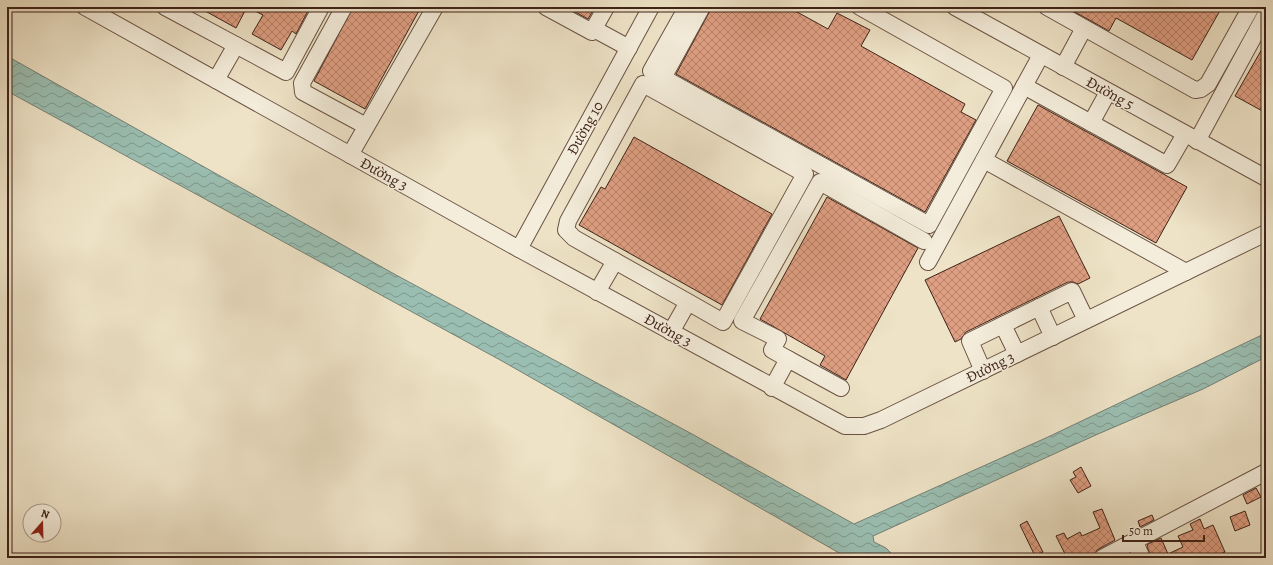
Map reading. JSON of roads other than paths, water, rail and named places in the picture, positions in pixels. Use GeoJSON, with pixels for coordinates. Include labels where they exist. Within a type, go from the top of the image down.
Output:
{"type":"FeatureCollection","features":[{"type":"Feature","properties":{"kind":"street","name":"Đường 3"},"geometry":{"type":"LineString","coordinates":[[85,7],[519,249],[772,388],[845,426],[864,426],[881,420],[1266,233]]}},
{"type":"Feature","properties":{"kind":"street"},"geometry":{"type":"LineString","coordinates":[[164,7],[286,72],[321,7]]}},
{"type":"Feature","properties":{"kind":"street"},"geometry":{"type":"LineString","coordinates":[[344,7],[302,83],[302,88],[303,92],[366,126]]}},
{"type":"Feature","properties":{"kind":"street"},"geometry":{"type":"LineString","coordinates":[[350,155],[434,7]]}},
{"type":"Feature","properties":{"kind":"street"},"geometry":{"type":"LineString","coordinates":[[546,7],[592,32],[606,7]]}},
{"type":"Feature","properties":{"kind":"street","name":"Đường 10"},"geometry":{"type":"LineString","coordinates":[[519,249],[651,7]]}},
{"type":"Feature","properties":{"kind":"street","name":"Đường 5"},"geometry":{"type":"LineString","coordinates":[[955,7],[1266,178]]}},
{"type":"Feature","properties":{"kind":"street"},"geometry":{"type":"LineString","coordinates":[[1047,7],[1195,90],[1201,89],[1208,84],[1250,7]]}},
{"type":"Feature","properties":{"kind":"street"},"geometry":{"type":"LineString","coordinates":[[692,11],[651,71],[929,225],[1004,88],[869,9]]}},
{"type":"Feature","properties":{"kind":"street"},"geometry":{"type":"LineString","coordinates":[[1024,86],[1168,165],[1191,138],[1266,14]]}},
{"type":"Feature","properties":{"kind":"street"},"geometry":{"type":"LineString","coordinates":[[1063,67],[1084,28]]}},
{"type":"Feature","properties":{"kind":"street"},"geometry":{"type":"LineString","coordinates":[[594,29],[629,48]]}},
{"type":"Feature","properties":{"kind":"street"},"geometry":{"type":"LineString","coordinates":[[216,80],[236,45]]}},
{"type":"Feature","properties":{"kind":"street"},"geometry":{"type":"LineString","coordinates":[[928,262],[1041,55]]}},
{"type":"Feature","properties":{"kind":"street"},"geometry":{"type":"LineString","coordinates":[[643,84],[805,174],[723,322],[688,302],[568,233],[566,226],[643,84]]}},
{"type":"Feature","properties":{"kind":"street"},"geometry":{"type":"LineString","coordinates":[[1091,123],[1108,92]]}},
{"type":"Feature","properties":{"kind":"street"},"geometry":{"type":"LineString","coordinates":[[984,160],[1186,272]]}},
{"type":"Feature","properties":{"kind":"street"},"geometry":{"type":"LineString","coordinates":[[841,388],[772,350],[778,339],[742,321],[820,182],[924,241]]}},
{"type":"Feature","properties":{"kind":"street"},"geometry":{"type":"LineString","coordinates":[[597,292],[615,261]]}},
{"type":"Feature","properties":{"kind":"street"},"geometry":{"type":"LineString","coordinates":[[982,370],[970,341],[1072,291],[1086,320]]}},
{"type":"Feature","properties":{"kind":"street"},"geometry":{"type":"LineString","coordinates":[[671,332],[688,302]]}},
{"type":"Feature","properties":{"kind":"street"},"geometry":{"type":"LineString","coordinates":[[1039,308],[1053,337]]}},
{"type":"Feature","properties":{"kind":"street"},"geometry":{"type":"LineString","coordinates":[[1003,325],[1017,354]]}},
{"type":"Feature","properties":{"kind":"street"},"geometry":{"type":"LineString","coordinates":[[772,388],[788,359]]}},
{"type":"Feature","properties":{"kind":"street"},"geometry":{"type":"LineString","coordinates":[[1102,558],[1266,472]]}},
{"type":"Feature","properties":{"kind":"street"},"geometry":{"type":"LineString","coordinates":[[1135,542],[1142,558]]}},
{"type":"Feature","properties":{"kind":"water"},"geometry":{"type":"Polygon","coordinates":[[[7,56],[396,275],[692,434],[854,524],[1048,437],[1266,333],[1266,357],[1203,389],[1098,434],[873,536],[874,542],[886,548],[893,555],[893,558],[848,558],[502,361],[7,91],[7,56]]]}}]}
